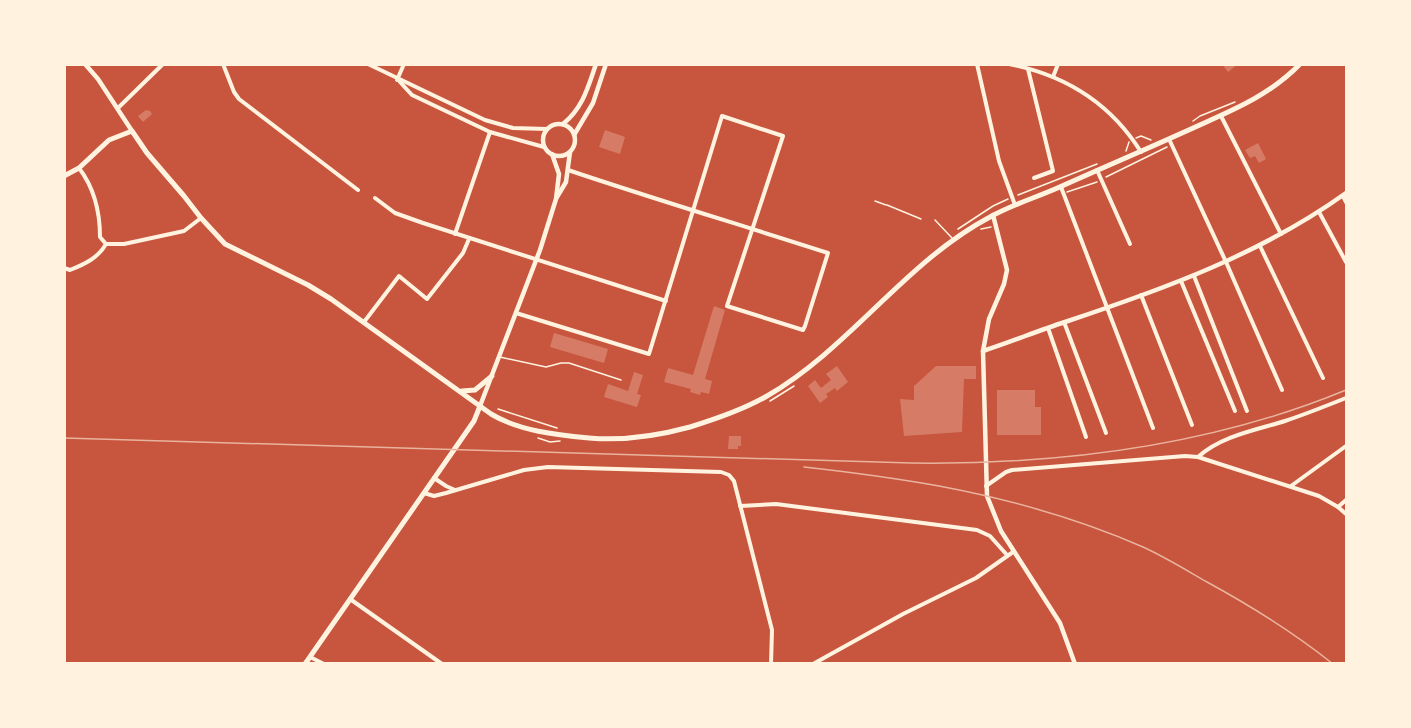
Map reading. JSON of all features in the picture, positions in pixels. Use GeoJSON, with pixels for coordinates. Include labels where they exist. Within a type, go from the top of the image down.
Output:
{"type":"FeatureCollection","features":[{"type":"Feature","properties":{"kind":"main road"},"geometry":{"type":"LineString","coordinates":[[64,176],[79,168],[104,144],[132,131],[147,153],[225,244],[308,285],[364,322],[497,418],[552,434],[598,439],[642,437],[708,421],[759,400],[821,356],[953,236],[1015,205],[1221,116],[1260,96],[1283,80],[1300,64]]}},
{"type":"Feature","properties":{"kind":"main road"},"geometry":{"type":"LineString","coordinates":[[460,391],[475,390],[492,376]]}},
{"type":"Feature","properties":{"kind":"main road"},"geometry":{"type":"LineString","coordinates":[[305,663],[474,421],[480,406]]}},
{"type":"Feature","properties":{"kind":"street"},"geometry":{"type":"LineString","coordinates":[[84,64],[98,79],[132,131]]}},
{"type":"Feature","properties":{"kind":"street"},"geometry":{"type":"LineString","coordinates":[[118,108],[164,64]]}},
{"type":"Feature","properties":{"kind":"street"},"geometry":{"type":"LineString","coordinates":[[223,64],[239,99],[358,190]]}},
{"type":"Feature","properties":{"kind":"street"},"geometry":{"type":"LineString","coordinates":[[368,64],[397,80],[497,124],[513,128],[547,129],[563,124],[572,117],[584,99],[596,64]]}},
{"type":"Feature","properties":{"kind":"street"},"geometry":{"type":"LineString","coordinates":[[397,80],[405,64]]}},
{"type":"Feature","properties":{"kind":"street"},"geometry":{"type":"LineString","coordinates":[[556,198],[563,189],[574,135],[593,103],[606,64]]}},
{"type":"Feature","properties":{"kind":"street"},"geometry":{"type":"LineString","coordinates":[[977,64],[994,141],[1015,205]]}},
{"type":"Feature","properties":{"kind":"street"},"geometry":{"type":"LineString","coordinates":[[1010,64],[1053,77],[1085,93],[1126,129],[1141,152]]}},
{"type":"Feature","properties":{"kind":"street"},"geometry":{"type":"LineString","coordinates":[[1053,77],[1058,64]]}},
{"type":"Feature","properties":{"kind":"street"},"geometry":{"type":"LineString","coordinates":[[1028,69],[1053,171],[1034,178]]}},
{"type":"Feature","properties":{"kind":"street"},"geometry":{"type":"LineString","coordinates":[[397,80],[412,95],[490,132],[544,147],[552,154],[561,156],[570,152]]}},
{"type":"Feature","properties":{"kind":"street"},"geometry":{"type":"LineString","coordinates":[[516,313],[649,354],[692,209],[722,116],[783,136],[753,229],[728,306],[803,330],[828,253],[753,229],[692,209],[568,170]]}},
{"type":"Feature","properties":{"kind":"street"},"geometry":{"type":"LineString","coordinates":[[1221,116],[1281,234]]}},
{"type":"Feature","properties":{"kind":"street"},"geometry":{"type":"LineString","coordinates":[[563,124],[574,135]]}},
{"type":"Feature","properties":{"kind":"street"},"geometry":{"type":"LineString","coordinates":[[544,147],[543,138],[547,129]]}},
{"type":"Feature","properties":{"kind":"street"},"geometry":{"type":"LineString","coordinates":[[455,234],[490,132]]}},
{"type":"Feature","properties":{"kind":"street"},"geometry":{"type":"LineString","coordinates":[[1168,140],[1226,262],[1282,390]]}},
{"type":"Feature","properties":{"kind":"street"},"geometry":{"type":"LineString","coordinates":[[480,406],[536,260],[556,198],[559,174],[552,154]]}},
{"type":"Feature","properties":{"kind":"street"},"geometry":{"type":"LineString","coordinates":[[79,168],[91,187],[100,216],[100,237],[106,244],[124,244],[184,231],[201,218]]}},
{"type":"Feature","properties":{"kind":"street"},"geometry":{"type":"LineString","coordinates":[[1097,170],[1130,244]]}},
{"type":"Feature","properties":{"kind":"street"},"geometry":{"type":"LineString","coordinates":[[1061,187],[1153,428]]}},
{"type":"Feature","properties":{"kind":"street"},"geometry":{"type":"LineString","coordinates":[[983,351],[1028,337],[1194,276],[1260,246],[1345,194],[1347,202]]}},
{"type":"Feature","properties":{"kind":"street"},"geometry":{"type":"LineString","coordinates":[[375,198],[396,213],[469,239],[666,301]]}},
{"type":"Feature","properties":{"kind":"street"},"geometry":{"type":"LineString","coordinates":[[1319,212],[1347,262]]}},
{"type":"Feature","properties":{"kind":"street"},"geometry":{"type":"LineString","coordinates":[[993,215],[1007,270],[989,318],[983,351],[986,486],[990,508],[1013,552],[1058,620],[1075,663]]}},
{"type":"Feature","properties":{"kind":"street"},"geometry":{"type":"LineString","coordinates":[[364,322],[399,276],[427,299],[463,253],[469,239]]}},
{"type":"Feature","properties":{"kind":"street"},"geometry":{"type":"LineString","coordinates":[[64,268],[70,270],[81,266],[98,255],[106,244]]}},
{"type":"Feature","properties":{"kind":"street"},"geometry":{"type":"LineString","coordinates":[[1260,246],[1323,378]]}},
{"type":"Feature","properties":{"kind":"street"},"geometry":{"type":"LineString","coordinates":[[1194,276],[1247,411]]}},
{"type":"Feature","properties":{"kind":"street"},"geometry":{"type":"LineString","coordinates":[[1181,281],[1235,411]]}},
{"type":"Feature","properties":{"kind":"street"},"geometry":{"type":"LineString","coordinates":[[1141,295],[1192,425]]}},
{"type":"Feature","properties":{"kind":"street"},"geometry":{"type":"LineString","coordinates":[[1064,322],[1106,433]]}},
{"type":"Feature","properties":{"kind":"street"},"geometry":{"type":"LineString","coordinates":[[1048,328],[1086,437]]}},
{"type":"Feature","properties":{"kind":"street"},"geometry":{"type":"LineString","coordinates":[[1198,458],[1212,447],[1242,434],[1347,398]]}},
{"type":"Feature","properties":{"kind":"street"},"geometry":{"type":"LineString","coordinates":[[1291,486],[1347,446]]}},
{"type":"Feature","properties":{"kind":"street"},"geometry":{"type":"LineString","coordinates":[[986,486],[1012,470],[1185,456],[1198,458],[1319,496],[1347,514]]}},
{"type":"Feature","properties":{"kind":"street"},"geometry":{"type":"LineString","coordinates":[[424,493],[434,496],[524,470],[548,467],[721,472],[729,475],[734,481],[772,630],[771,663]]}},
{"type":"Feature","properties":{"kind":"street"},"geometry":{"type":"LineString","coordinates":[[434,478],[455,490]]}},
{"type":"Feature","properties":{"kind":"street"},"geometry":{"type":"LineString","coordinates":[[1338,507],[1347,500]]}},
{"type":"Feature","properties":{"kind":"street"},"geometry":{"type":"LineString","coordinates":[[740,506],[776,504],[977,530],[990,536],[1007,555]]}},
{"type":"Feature","properties":{"kind":"street"},"geometry":{"type":"LineString","coordinates":[[813,663],[903,614],[976,578],[1013,552]]}},
{"type":"Feature","properties":{"kind":"street"},"geometry":{"type":"LineString","coordinates":[[350,599],[442,663]]}},
{"type":"Feature","properties":{"kind":"street"},"geometry":{"type":"LineString","coordinates":[[310,657],[324,663]]}},
{"type":"Feature","properties":{"kind":"lane"},"geometry":{"type":"LineString","coordinates":[[875,201],[921,219]]}},
{"type":"Feature","properties":{"kind":"lane"},"geometry":{"type":"LineString","coordinates":[[935,220],[953,236]]}},
{"type":"Feature","properties":{"kind":"lane"},"geometry":{"type":"LineString","coordinates":[[500,357],[546,368],[569,363],[621,380]]}},
{"type":"Feature","properties":{"kind":"path"},"geometry":{"type":"LineString","coordinates":[[1193,122],[1200,116],[1242,99]]}},
{"type":"Feature","properties":{"kind":"path"},"geometry":{"type":"LineString","coordinates":[[1138,138],[1141,136],[1152,140]]}},
{"type":"Feature","properties":{"kind":"path"},"geometry":{"type":"LineString","coordinates":[[1016,196],[1092,165]]}},
{"type":"Feature","properties":{"kind":"path"},"geometry":{"type":"LineString","coordinates":[[1064,193],[1095,183]]}},
{"type":"Feature","properties":{"kind":"path"},"geometry":{"type":"LineString","coordinates":[[953,236],[974,218],[1009,199]]}},
{"type":"Feature","properties":{"kind":"path"},"geometry":{"type":"LineString","coordinates":[[980,230],[990,228]]}},
{"type":"Feature","properties":{"kind":"path"},"geometry":{"type":"LineString","coordinates":[[765,403],[792,388]]}},
{"type":"Feature","properties":{"kind":"path"},"geometry":{"type":"LineString","coordinates":[[498,409],[562,429]]}},
{"type":"Feature","properties":{"kind":"path"},"geometry":{"type":"LineString","coordinates":[[536,437],[549,441]]}},
{"type":"Feature","properties":{"kind":"building"},"geometry":{"type":"Polygon","coordinates":[[[1222,64],[1238,64],[1228,72],[1222,64]]]}},
{"type":"Feature","properties":{"kind":"building"},"geometry":{"type":"Polygon","coordinates":[[[146,110],[152,114],[143,122],[138,116],[146,110]]]}},
{"type":"Feature","properties":{"kind":"building"},"geometry":{"type":"Polygon","coordinates":[[[605,130],[625,137],[620,154],[599,147],[605,130]]]}},
{"type":"Feature","properties":{"kind":"building"},"geometry":{"type":"Polygon","coordinates":[[[1258,143],[1266,159],[1259,163],[1255,156],[1250,158],[1245,150],[1258,143]]]}},
{"type":"Feature","properties":{"kind":"building"},"geometry":{"type":"Polygon","coordinates":[[[714,306],[725,310],[705,379],[712,381],[709,394],[701,392],[700,395],[690,392],[691,389],[664,382],[668,368],[693,375],[714,306]]]}},
{"type":"Feature","properties":{"kind":"building"},"geometry":{"type":"Polygon","coordinates":[[[554,333],[608,349],[604,363],[550,347],[554,333]]]}},
{"type":"Feature","properties":{"kind":"building"},"geometry":{"type":"Polygon","coordinates":[[[837,366],[848,382],[837,391],[835,388],[826,394],[828,397],[820,403],[808,386],[815,380],[821,388],[831,380],[826,374],[837,366]]]}},
{"type":"Feature","properties":{"kind":"building"},"geometry":{"type":"Polygon","coordinates":[[[936,366],[976,366],[976,379],[964,379],[962,432],[904,436],[900,399],[914,400],[914,386],[936,366]]]}},
{"type":"Feature","properties":{"kind":"building"},"geometry":{"type":"Polygon","coordinates":[[[634,372],[643,375],[637,394],[641,395],[637,407],[604,397],[608,384],[628,391],[634,372]]]}},
{"type":"Feature","properties":{"kind":"building"},"geometry":{"type":"Polygon","coordinates":[[[997,390],[1035,390],[1035,407],[1041,407],[1041,435],[997,435],[997,390]]]}},
{"type":"Feature","properties":{"kind":"building"},"geometry":{"type":"Polygon","coordinates":[[[729,436],[741,436],[741,446],[738,446],[738,449],[728,449],[729,436]]]}},
{"type":"Feature","properties":{"kind":"railway"},"geometry":{"type":"LineString","coordinates":[[64,438],[967,463],[1078,456],[1187,439],[1294,410],[1346,390]]}},
{"type":"Feature","properties":{"kind":"railway"},"geometry":{"type":"LineString","coordinates":[[804,467],[965,491],[1094,527],[1151,551],[1223,591],[1287,630],[1333,664]]}}]}
